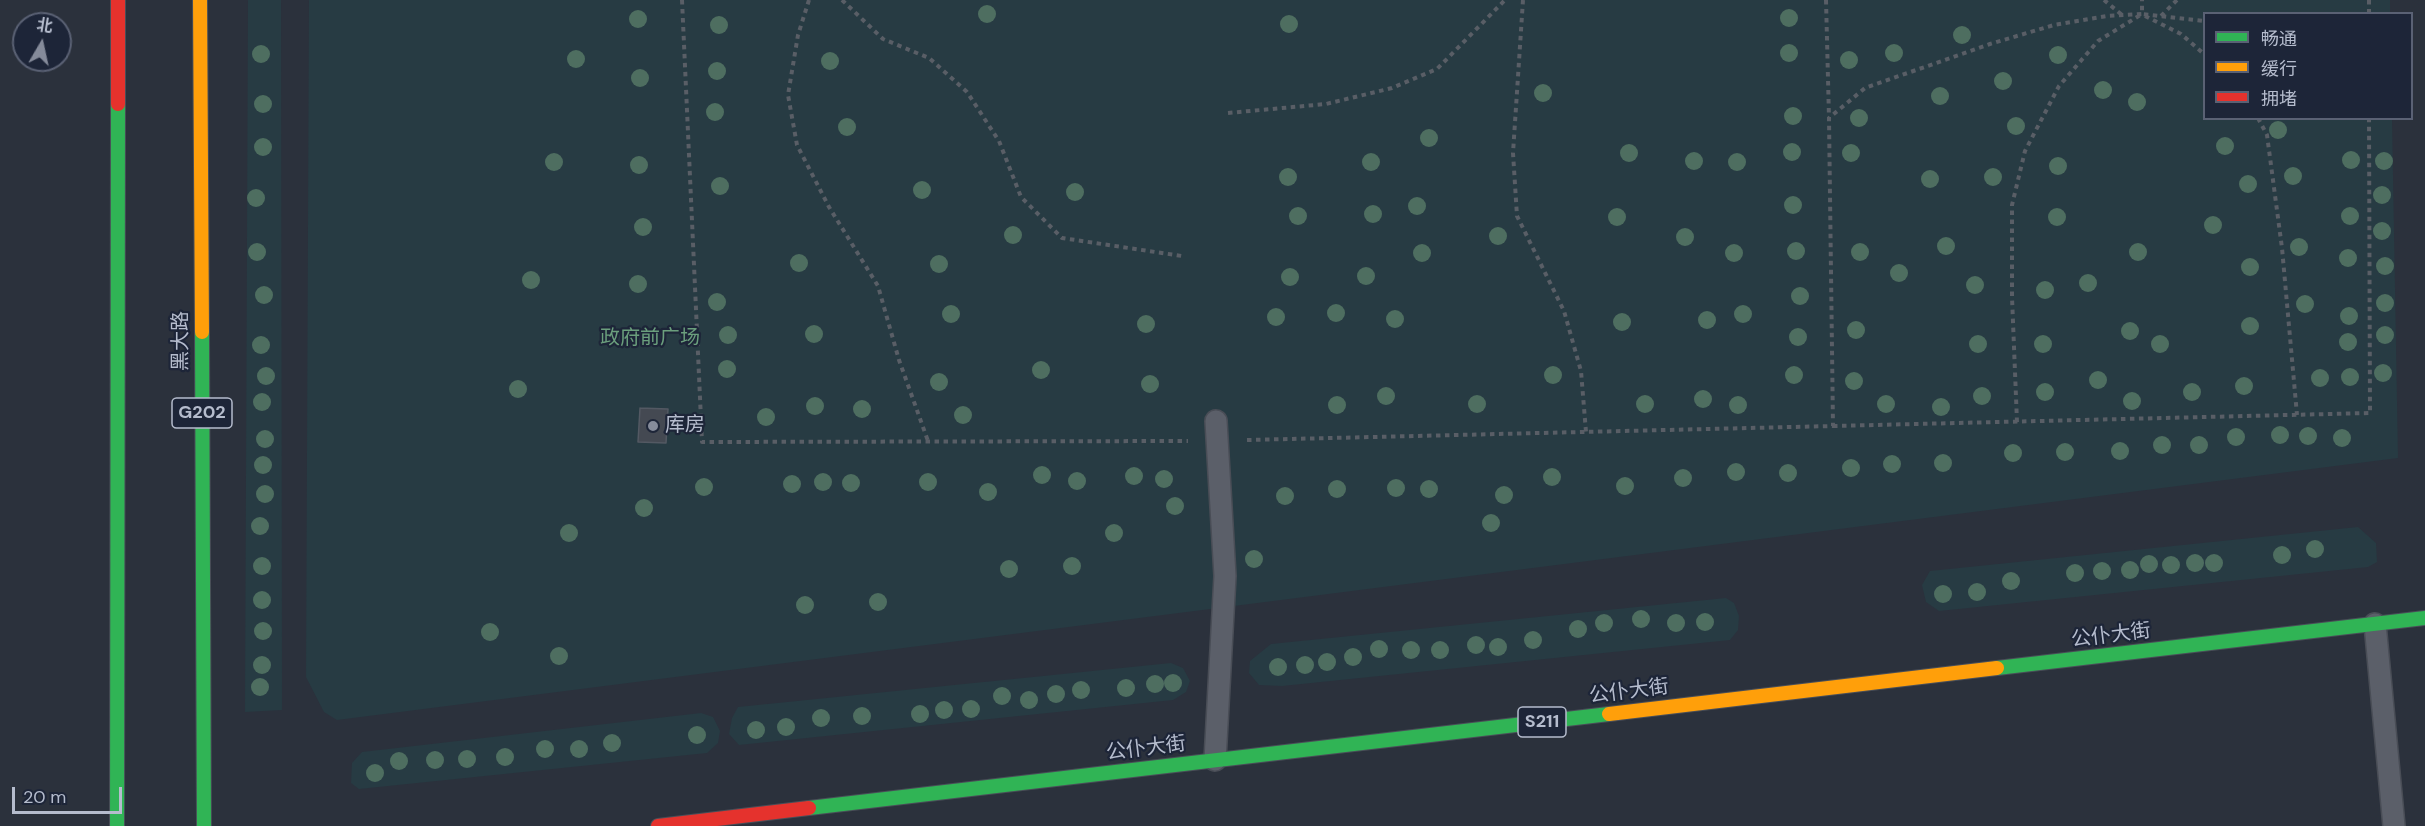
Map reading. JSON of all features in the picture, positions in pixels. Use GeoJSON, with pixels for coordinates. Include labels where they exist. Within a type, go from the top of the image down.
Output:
{"type":"FeatureCollection","features":[{"type":"Feature","properties":{"kind":"main road"},"geometry":{"type":"LineString","coordinates":[[117,826],[118,0]]}},
{"type":"Feature","properties":{"kind":"main road","name":"黑大路"},"geometry":{"type":"LineString","coordinates":[[200,0],[204,826]]}},
{"type":"Feature","properties":{"kind":"main road","name":"公仆大街"},"geometry":{"type":"LineString","coordinates":[[658,826],[2425,618]]}},
{"type":"Feature","properties":{"kind":"lane"},"geometry":{"type":"LineString","coordinates":[[1215,760],[1226,576],[1217,431]]}},
{"type":"Feature","properties":{"kind":"lane"},"geometry":{"type":"LineString","coordinates":[[2375,624],[2394,826]]}},
{"type":"Feature","properties":{"kind":"path"},"geometry":{"type":"LineString","coordinates":[[682,0],[702,442],[928,441],[1217,431],[1586,432],[2370,413],[2369,120]]}},
{"type":"Feature","properties":{"kind":"path"},"geometry":{"type":"LineString","coordinates":[[809,0],[798,35],[788,95],[797,145],[829,207],[878,286],[899,360],[928,441]]}},
{"type":"Feature","properties":{"kind":"path"},"geometry":{"type":"LineString","coordinates":[[842,0],[883,39],[929,58],[968,92],[999,141],[1021,197],[1062,238],[1182,256]]}},
{"type":"Feature","properties":{"kind":"path"},"geometry":{"type":"LineString","coordinates":[[1228,113],[1326,104],[1392,88],[1437,69],[1504,0]]}},
{"type":"Feature","properties":{"kind":"path"},"geometry":{"type":"LineString","coordinates":[[1523,0],[1513,153],[1517,216],[1564,311],[1581,371],[1586,432]]}},
{"type":"Feature","properties":{"kind":"path"},"geometry":{"type":"LineString","coordinates":[[1826,0],[1833,426]]}},
{"type":"Feature","properties":{"kind":"path"},"geometry":{"type":"LineString","coordinates":[[2104,0],[2123,16]]}},
{"type":"Feature","properties":{"kind":"path"},"geometry":{"type":"LineString","coordinates":[[2142,0],[2142,14]]}},
{"type":"Feature","properties":{"kind":"path"},"geometry":{"type":"LineString","coordinates":[[2160,17],[2177,0]]}},
{"type":"Feature","properties":{"kind":"path"},"geometry":{"type":"LineString","coordinates":[[1829,118],[1865,88],[2054,24],[2142,14],[2203,21]]}},
{"type":"Feature","properties":{"kind":"path"},"geometry":{"type":"LineString","coordinates":[[2142,14],[2181,34],[2203,52]]}},
{"type":"Feature","properties":{"kind":"path"},"geometry":{"type":"LineString","coordinates":[[2017,422],[2012,297],[2012,205],[2025,151],[2059,86],[2098,41],[2142,14]]}},
{"type":"Feature","properties":{"kind":"path"},"geometry":{"type":"LineString","coordinates":[[2259,120],[2268,135],[2282,248],[2297,415]]}},
{"type":"Feature","properties":{"kind":"green space"},"geometry":{"type":"Polygon","coordinates":[[[248,0],[281,0],[282,710],[245,712],[248,0]]]}},
{"type":"Feature","properties":{"kind":"green space","name":"政府前广场"},"geometry":{"type":"Polygon","coordinates":[[[309,0],[2390,0],[2390,12],[2203,12],[2203,120],[2392,120],[2398,458],[337,720],[324,712],[306,677],[309,0]]]}},
{"type":"Feature","properties":{"kind":"green space"},"geometry":{"type":"Polygon","coordinates":[[[2358,527],[2376,543],[2377,562],[2368,567],[1939,611],[1926,602],[1922,585],[1930,571],[2358,527]]]}},
{"type":"Feature","properties":{"kind":"green space"},"geometry":{"type":"Polygon","coordinates":[[[1726,598],[1734,603],[1739,616],[1738,630],[1730,640],[1282,686],[1259,685],[1249,673],[1250,661],[1271,644],[1726,598]]]}},
{"type":"Feature","properties":{"kind":"green space"},"geometry":{"type":"Polygon","coordinates":[[[1171,663],[1183,668],[1190,681],[1186,692],[1173,700],[739,745],[729,734],[732,718],[738,707],[1171,663]]]}},
{"type":"Feature","properties":{"kind":"green space"},"geometry":{"type":"Polygon","coordinates":[[[701,713],[713,717],[720,731],[718,743],[707,753],[359,789],[351,783],[352,763],[362,752],[701,713]]]}},
{"type":"Feature","properties":{"kind":"building","name":"库房"},"geometry":{"type":"Polygon","coordinates":[[[640,408],[668,409],[666,443],[638,442],[640,408]]]}},
{"type":"Feature","properties":{"kind":"traffic: fast"},"geometry":{"type":"LineString","coordinates":[[117,826],[118,104]]}},
{"type":"Feature","properties":{"kind":"traffic: fast"},"geometry":{"type":"LineString","coordinates":[[202,332],[204,826]]}},
{"type":"Feature","properties":{"kind":"traffic: fast"},"geometry":{"type":"LineString","coordinates":[[1997,668],[2425,618]]}},
{"type":"Feature","properties":{"kind":"traffic: fast"},"geometry":{"type":"LineString","coordinates":[[809,808],[1609,714]]}},
{"type":"Feature","properties":{"kind":"traffic: slow"},"geometry":{"type":"LineString","coordinates":[[200,0],[202,332]]}},
{"type":"Feature","properties":{"kind":"traffic: slow"},"geometry":{"type":"LineString","coordinates":[[1609,714],[1997,668]]}},
{"type":"Feature","properties":{"kind":"traffic: jam"},"geometry":{"type":"LineString","coordinates":[[118,0],[118,104]]}},
{"type":"Feature","properties":{"kind":"traffic: jam"},"geometry":{"type":"LineString","coordinates":[[658,826],[809,808]]}},
{"type":"Feature","properties":{"kind":"place","name":"库房"},"geometry":{"type":"Point","coordinates":[653,426]}}]}
